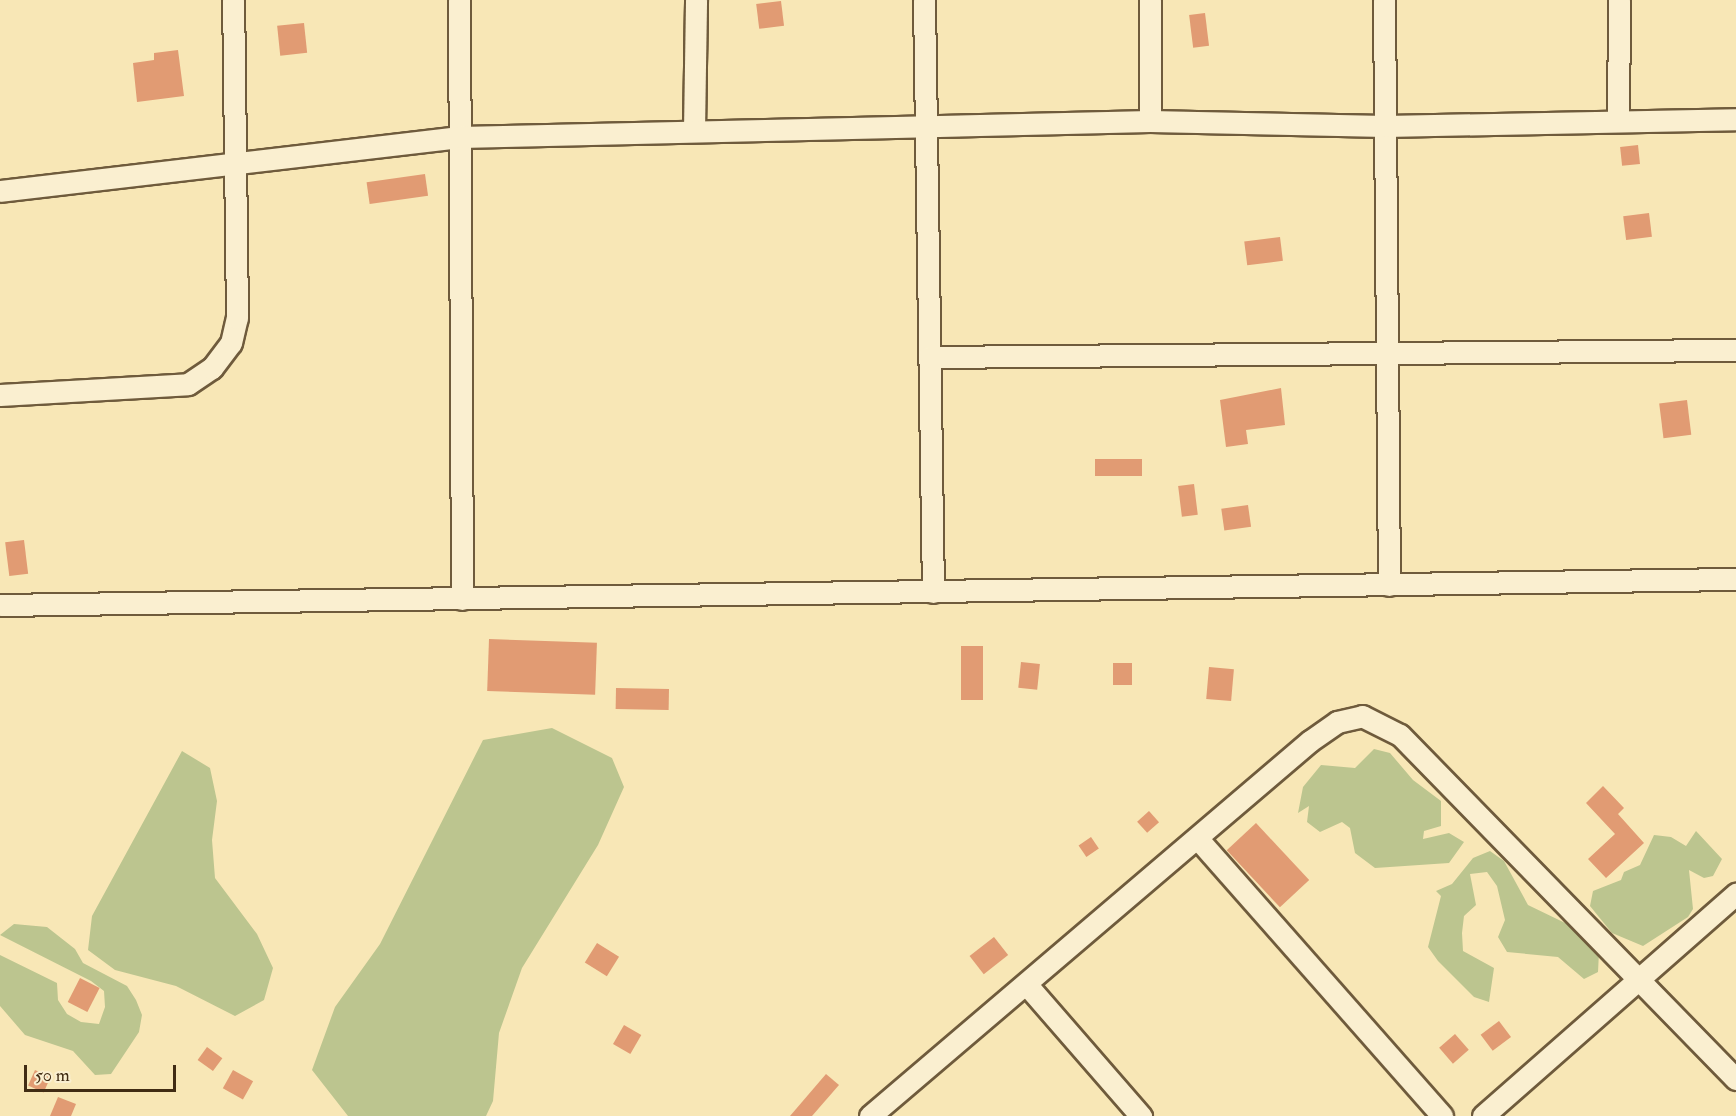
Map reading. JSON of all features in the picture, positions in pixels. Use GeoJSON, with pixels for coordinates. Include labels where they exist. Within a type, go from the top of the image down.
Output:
{"type":"FeatureCollection","features":[{"type":"Feature","properties":{"kind":"street"},"geometry":{"type":"LineString","coordinates":[[0,395],[188,384],[212,368],[231,343],[237,318],[231,165],[232,0]]}},
{"type":"Feature","properties":{"kind":"street"},"geometry":{"type":"LineString","coordinates":[[459,0],[462,599]]}},
{"type":"Feature","properties":{"kind":"street"},"geometry":{"type":"LineString","coordinates":[[694,130],[696,0]]}},
{"type":"Feature","properties":{"kind":"street"},"geometry":{"type":"LineString","coordinates":[[924,0],[933,592]]}},
{"type":"Feature","properties":{"kind":"street"},"geometry":{"type":"LineString","coordinates":[[1150,0],[1150,121]]}},
{"type":"Feature","properties":{"kind":"street"},"geometry":{"type":"LineString","coordinates":[[1384,0],[1389,585]]}},
{"type":"Feature","properties":{"kind":"street"},"geometry":{"type":"LineString","coordinates":[[1618,121],[1619,0]]}},
{"type":"Feature","properties":{"kind":"street"},"geometry":{"type":"LineString","coordinates":[[0,191],[460,137],[1150,121],[1385,126],[1736,119]]}},
{"type":"Feature","properties":{"kind":"street"},"geometry":{"type":"LineString","coordinates":[[929,357],[1736,351]]}},
{"type":"Feature","properties":{"kind":"street"},"geometry":{"type":"LineString","coordinates":[[0,606],[1736,579]]}},
{"type":"Feature","properties":{"kind":"street"},"geometry":{"type":"LineString","coordinates":[[870,1116],[1027,985],[1310,741],[1337,722],[1362,716],[1400,735],[1634,979],[1736,1079]]}},
{"type":"Feature","properties":{"kind":"street"},"geometry":{"type":"LineString","coordinates":[[1198,839],[1442,1116]]}},
{"type":"Feature","properties":{"kind":"street"},"geometry":{"type":"LineString","coordinates":[[1483,1116],[1634,979],[1736,894]]}},
{"type":"Feature","properties":{"kind":"street"},"geometry":{"type":"LineString","coordinates":[[1027,985],[1141,1116]]}},
{"type":"Feature","properties":{"kind":"green space"},"geometry":{"type":"Polygon","coordinates":[[[552,728],[612,758],[624,787],[598,845],[522,968],[499,1033],[493,1101],[486,1116],[348,1116],[312,1070],[335,1007],[380,944],[483,740],[552,728]]]}},
{"type":"Feature","properties":{"kind":"green space"},"geometry":{"type":"Polygon","coordinates":[[[1374,749],[1390,753],[1413,780],[1441,801],[1441,826],[1424,831],[1423,839],[1449,833],[1464,842],[1449,863],[1375,868],[1355,853],[1350,828],[1342,822],[1320,832],[1307,822],[1309,806],[1298,813],[1303,787],[1321,765],[1355,768],[1374,749]]]}},
{"type":"Feature","properties":{"kind":"green space"},"geometry":{"type":"Polygon","coordinates":[[[182,751],[210,768],[217,801],[212,840],[215,878],[257,934],[273,968],[264,1000],[235,1016],[176,986],[115,970],[88,950],[92,916],[182,751]]]}},
{"type":"Feature","properties":{"kind":"green space"},"geometry":{"type":"Polygon","coordinates":[[[1696,831],[1722,859],[1713,876],[1704,878],[1689,870],[1693,909],[1688,917],[1643,946],[1612,933],[1590,906],[1593,891],[1621,880],[1624,872],[1640,865],[1654,835],[1671,837],[1686,846],[1696,831]]]}},
{"type":"Feature","properties":{"kind":"green space"},"geometry":{"type":"Polygon","coordinates":[[[1490,851],[1504,861],[1528,905],[1592,936],[1599,952],[1598,972],[1584,979],[1558,957],[1507,952],[1498,937],[1505,920],[1497,886],[1487,872],[1470,874],[1476,905],[1464,916],[1462,933],[1463,951],[1494,968],[1489,1002],[1474,997],[1438,961],[1428,947],[1441,896],[1436,891],[1452,884],[1473,858],[1490,851]]]}},
{"type":"Feature","properties":{"kind":"green space"},"geometry":{"type":"Polygon","coordinates":[[[14,924],[47,927],[75,949],[83,963],[127,986],[142,1015],[139,1032],[111,1074],[95,1075],[73,1051],[25,1035],[0,1006],[0,955],[57,983],[58,1000],[67,1014],[81,1022],[99,1024],[105,1007],[104,991],[91,981],[0,935],[14,924]]]}},
{"type":"Feature","properties":{"kind":"building"},"geometry":{"type":"Polygon","coordinates":[[[781,1],[784,26],[759,29],[756,4],[781,1]]]}},
{"type":"Feature","properties":{"kind":"building"},"geometry":{"type":"Polygon","coordinates":[[[1205,13],[1209,46],[1193,48],[1189,15],[1205,13]]]}},
{"type":"Feature","properties":{"kind":"building"},"geometry":{"type":"Polygon","coordinates":[[[304,23],[307,53],[280,56],[277,26],[304,23]]]}},
{"type":"Feature","properties":{"kind":"building"},"geometry":{"type":"Polygon","coordinates":[[[178,50],[184,96],[137,102],[133,63],[154,60],[154,53],[178,50]]]}},
{"type":"Feature","properties":{"kind":"building"},"geometry":{"type":"Polygon","coordinates":[[[1638,145],[1640,164],[1622,166],[1620,147],[1638,145]]]}},
{"type":"Feature","properties":{"kind":"building"},"geometry":{"type":"Polygon","coordinates":[[[425,174],[428,196],[370,204],[367,182],[425,174]]]}},
{"type":"Feature","properties":{"kind":"building"},"geometry":{"type":"Polygon","coordinates":[[[1649,213],[1652,237],[1626,240],[1623,216],[1649,213]]]}},
{"type":"Feature","properties":{"kind":"building"},"geometry":{"type":"Polygon","coordinates":[[[1280,237],[1283,261],[1247,265],[1244,241],[1280,237]]]}},
{"type":"Feature","properties":{"kind":"building"},"geometry":{"type":"Polygon","coordinates":[[[1281,388],[1285,425],[1246,430],[1248,444],[1226,447],[1220,400],[1281,388]]]}},
{"type":"Feature","properties":{"kind":"building"},"geometry":{"type":"Polygon","coordinates":[[[1687,400],[1691,435],[1663,438],[1659,403],[1687,400]]]}},
{"type":"Feature","properties":{"kind":"building"},"geometry":{"type":"Polygon","coordinates":[[[1095,459],[1142,459],[1142,476],[1095,476],[1095,459]]]}},
{"type":"Feature","properties":{"kind":"building"},"geometry":{"type":"Polygon","coordinates":[[[1194,484],[1198,515],[1182,517],[1178,486],[1194,484]]]}},
{"type":"Feature","properties":{"kind":"building"},"geometry":{"type":"Polygon","coordinates":[[[1248,505],[1251,527],[1224,531],[1221,509],[1248,505]]]}},
{"type":"Feature","properties":{"kind":"building"},"geometry":{"type":"Polygon","coordinates":[[[24,540],[28,574],[9,576],[5,542],[24,540]]]}},
{"type":"Feature","properties":{"kind":"building"},"geometry":{"type":"Polygon","coordinates":[[[489,639],[597,643],[595,695],[487,691],[489,639]]]}},
{"type":"Feature","properties":{"kind":"building"},"geometry":{"type":"Polygon","coordinates":[[[961,646],[983,646],[983,700],[961,700],[961,646]]]}},
{"type":"Feature","properties":{"kind":"building"},"geometry":{"type":"Polygon","coordinates":[[[1021,662],[1040,664],[1037,690],[1018,688],[1021,662]]]}},
{"type":"Feature","properties":{"kind":"building"},"geometry":{"type":"Polygon","coordinates":[[[1113,663],[1132,663],[1132,685],[1113,685],[1113,663]]]}},
{"type":"Feature","properties":{"kind":"building"},"geometry":{"type":"Polygon","coordinates":[[[1209,667],[1234,669],[1231,701],[1206,699],[1209,667]]]}},
{"type":"Feature","properties":{"kind":"building"},"geometry":{"type":"Polygon","coordinates":[[[616,688],[669,689],[669,710],[616,709],[616,688]]]}},
{"type":"Feature","properties":{"kind":"building"},"geometry":{"type":"Polygon","coordinates":[[[1603,786],[1624,808],[1618,814],[1644,843],[1606,878],[1588,859],[1615,834],[1586,803],[1603,786]]]}},
{"type":"Feature","properties":{"kind":"building"},"geometry":{"type":"Polygon","coordinates":[[[1149,811],[1159,822],[1147,833],[1137,822],[1149,811]]]}},
{"type":"Feature","properties":{"kind":"building"},"geometry":{"type":"Polygon","coordinates":[[[1256,823],[1309,880],[1280,907],[1227,850],[1256,823]]]}},
{"type":"Feature","properties":{"kind":"building"},"geometry":{"type":"Polygon","coordinates":[[[1091,837],[1099,849],[1086,857],[1079,845],[1091,837]]]}},
{"type":"Feature","properties":{"kind":"building"},"geometry":{"type":"Polygon","coordinates":[[[994,937],[1008,955],[984,974],[970,956],[994,937]]]}},
{"type":"Feature","properties":{"kind":"building"},"geometry":{"type":"Polygon","coordinates":[[[597,943],[619,957],[607,976],[585,963],[597,943]]]}},
{"type":"Feature","properties":{"kind":"building"},"geometry":{"type":"Polygon","coordinates":[[[80,978],[100,988],[87,1012],[68,1002],[80,978]]]}},
{"type":"Feature","properties":{"kind":"building"},"geometry":{"type":"Polygon","coordinates":[[[1499,1021],[1511,1037],[1493,1051],[1481,1035],[1499,1021]]]}},
{"type":"Feature","properties":{"kind":"building"},"geometry":{"type":"Polygon","coordinates":[[[624,1025],[641,1035],[630,1054],[613,1044],[624,1025]]]}},
{"type":"Feature","properties":{"kind":"building"},"geometry":{"type":"Polygon","coordinates":[[[1455,1034],[1469,1050],[1453,1064],[1439,1048],[1455,1034]]]}},
{"type":"Feature","properties":{"kind":"building"},"geometry":{"type":"Polygon","coordinates":[[[207,1047],[222,1058],[213,1071],[198,1060],[207,1047]]]}},
{"type":"Feature","properties":{"kind":"building"},"geometry":{"type":"Polygon","coordinates":[[[35,1070],[51,1077],[44,1092],[28,1086],[35,1070]]]}},
{"type":"Feature","properties":{"kind":"building"},"geometry":{"type":"Polygon","coordinates":[[[233,1070],[253,1081],[243,1100],[223,1088],[233,1070]]]}},
{"type":"Feature","properties":{"kind":"building"},"geometry":{"type":"Polygon","coordinates":[[[826,1074],[839,1085],[812,1116],[790,1116],[826,1074]]]}},
{"type":"Feature","properties":{"kind":"building"},"geometry":{"type":"Polygon","coordinates":[[[58,1097],[76,1104],[71,1116],[50,1116],[58,1097]]]}}]}
